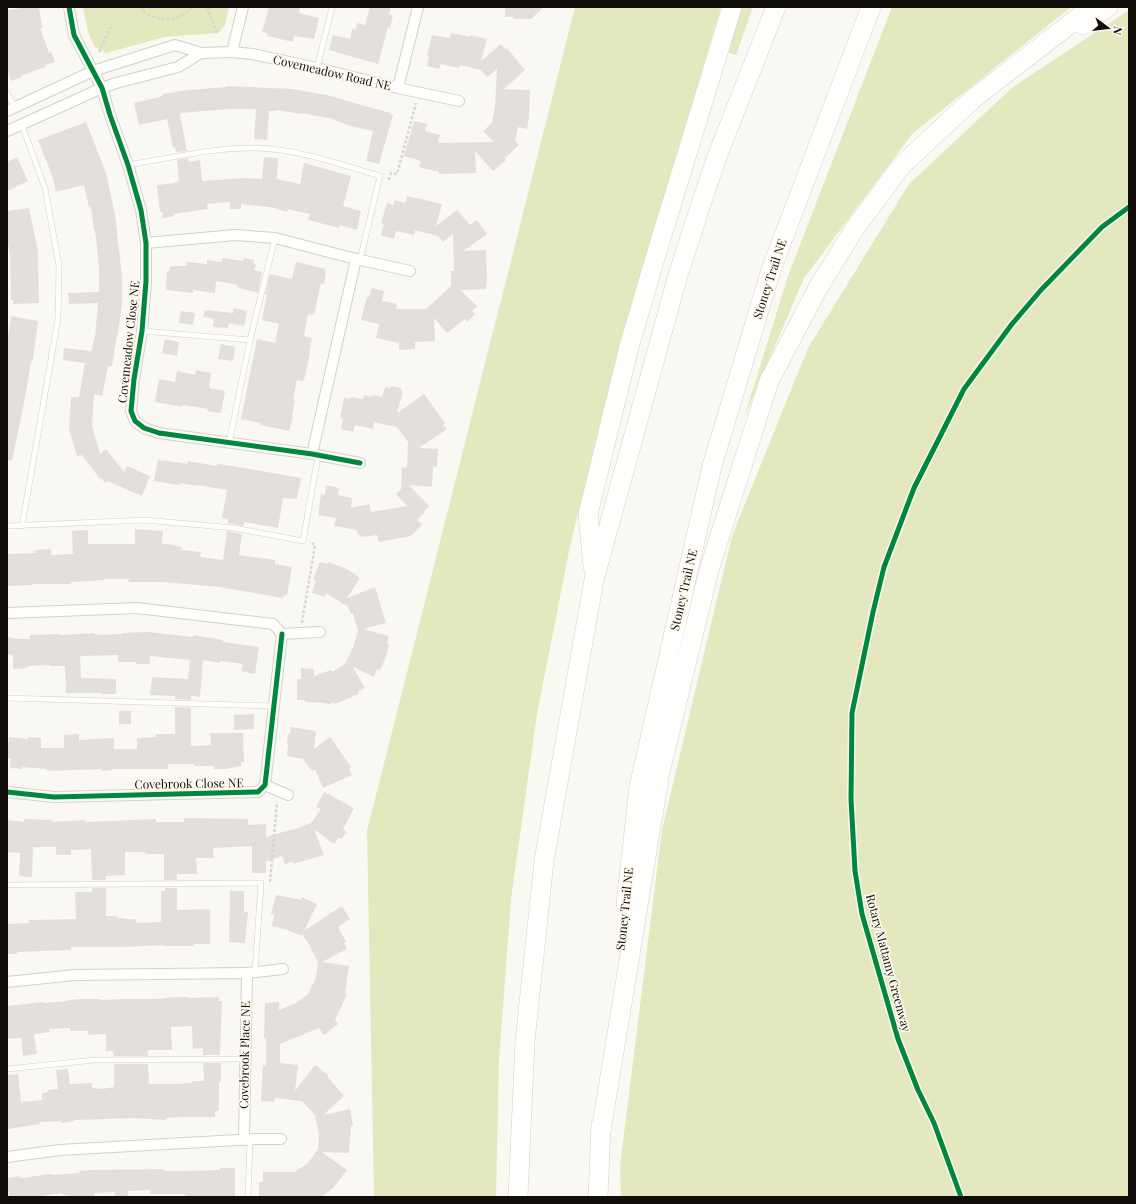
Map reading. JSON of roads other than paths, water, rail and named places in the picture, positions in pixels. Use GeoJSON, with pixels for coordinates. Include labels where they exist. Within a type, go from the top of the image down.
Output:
{"type":"FeatureCollection","features":[{"type":"Feature","properties":{"kind":"highway"},"geometry":{"type":"LineString","coordinates":[[594,580],[588,514],[631,340],[732,7]]}},
{"type":"Feature","properties":{"kind":"highway"},"geometry":{"type":"LineString","coordinates":[[518,1197],[526,1040],[544,860],[594,580],[678,275],[767,7]]}},
{"type":"Feature","properties":{"kind":"highway"},"geometry":{"type":"LineString","coordinates":[[718,154],[776,7]]}},
{"type":"Feature","properties":{"kind":"highway","name":"Stoney Trail NE"},"geometry":{"type":"LineString","coordinates":[[598,1197],[600,1137],[639,787],[712,466],[772,270],[871,7]]}},
{"type":"Feature","properties":{"kind":"highway"},"geometry":{"type":"LineString","coordinates":[[600,1137],[660,772],[709,570],[769,381],[818,288],[855,228],[902,165],[974,98],[1092,7]]}},
{"type":"Feature","properties":{"kind":"highway"},"geometry":{"type":"LineString","coordinates":[[1039,47],[1084,24],[1108,7]]}},
{"type":"Feature","properties":{"kind":"street","name":"Covemeadow Close NE"},"geometry":{"type":"LineString","coordinates":[[69,7],[74,35],[102,88],[110,116],[128,165],[141,210],[146,243],[146,281],[142,331],[134,379],[131,410],[135,421],[144,428],[159,433],[315,455],[360,464]]}},
{"type":"Feature","properties":{"kind":"street"},"geometry":{"type":"LineString","coordinates":[[232,52],[243,7]]}},
{"type":"Feature","properties":{"kind":"street","name":"Covemeadow Road NE"},"geometry":{"type":"LineString","coordinates":[[11,109],[93,71],[175,45],[201,53],[232,52],[252,54],[398,88],[418,7]]}},
{"type":"Feature","properties":{"kind":"street","name":"Covemeadow Road NE"},"geometry":{"type":"LineString","coordinates":[[7,131],[102,88],[178,67],[201,53]]}},
{"type":"Feature","properties":{"kind":"street"},"geometry":{"type":"LineString","coordinates":[[398,88],[459,101]]}},
{"type":"Feature","properties":{"kind":"street"},"geometry":{"type":"LineString","coordinates":[[146,243],[235,235],[275,238],[410,271]]}},
{"type":"Feature","properties":{"kind":"street"},"geometry":{"type":"LineString","coordinates":[[315,455],[358,259]]}},
{"type":"Feature","properties":{"kind":"street"},"geometry":{"type":"LineString","coordinates":[[7,613],[137,608],[273,624],[282,634],[320,632]]}},
{"type":"Feature","properties":{"kind":"street"},"geometry":{"type":"LineString","coordinates":[[282,634],[273,706],[266,785],[288,795]]}},
{"type":"Feature","properties":{"kind":"street","name":"Covebrook Close NE"},"geometry":{"type":"LineString","coordinates":[[7,792],[54,797],[258,792],[266,785]]}},
{"type":"Feature","properties":{"kind":"street"},"geometry":{"type":"LineString","coordinates":[[7,982],[75,974],[251,972],[283,969]]}},
{"type":"Feature","properties":{"kind":"street","name":"Covebrook Place NE"},"geometry":{"type":"LineString","coordinates":[[247,1140],[245,1059],[251,972]]}},
{"type":"Feature","properties":{"kind":"street"},"geometry":{"type":"LineString","coordinates":[[7,1157],[60,1150],[247,1140],[281,1140]]}},
{"type":"Feature","properties":{"kind":"lane"},"geometry":{"type":"LineString","coordinates":[[317,68],[332,7]]}},
{"type":"Feature","properties":{"kind":"lane"},"geometry":{"type":"LineString","coordinates":[[7,93],[11,109]]}},
{"type":"Feature","properties":{"kind":"lane"},"geometry":{"type":"LineString","coordinates":[[22,125],[45,188],[59,266],[58,319],[22,526]]}},
{"type":"Feature","properties":{"kind":"lane"},"geometry":{"type":"LineString","coordinates":[[128,165],[221,149],[259,148],[299,154],[380,176],[358,259]]}},
{"type":"Feature","properties":{"kind":"lane"},"geometry":{"type":"LineString","coordinates":[[229,443],[250,340],[275,238]]}},
{"type":"Feature","properties":{"kind":"lane"},"geometry":{"type":"LineString","coordinates":[[142,331],[250,340]]}},
{"type":"Feature","properties":{"kind":"lane"},"geometry":{"type":"LineString","coordinates":[[7,526],[145,520],[234,528],[303,541],[315,455]]}},
{"type":"Feature","properties":{"kind":"lane"},"geometry":{"type":"LineString","coordinates":[[7,698],[273,706]]}},
{"type":"Feature","properties":{"kind":"lane"},"geometry":{"type":"LineString","coordinates":[[7,885],[262,883],[251,972]]}},
{"type":"Feature","properties":{"kind":"lane"},"geometry":{"type":"LineString","coordinates":[[7,1069],[95,1060],[245,1059]]}},
{"type":"Feature","properties":{"kind":"lane"},"geometry":{"type":"LineString","coordinates":[[247,1140],[248,1197]]}}]}
